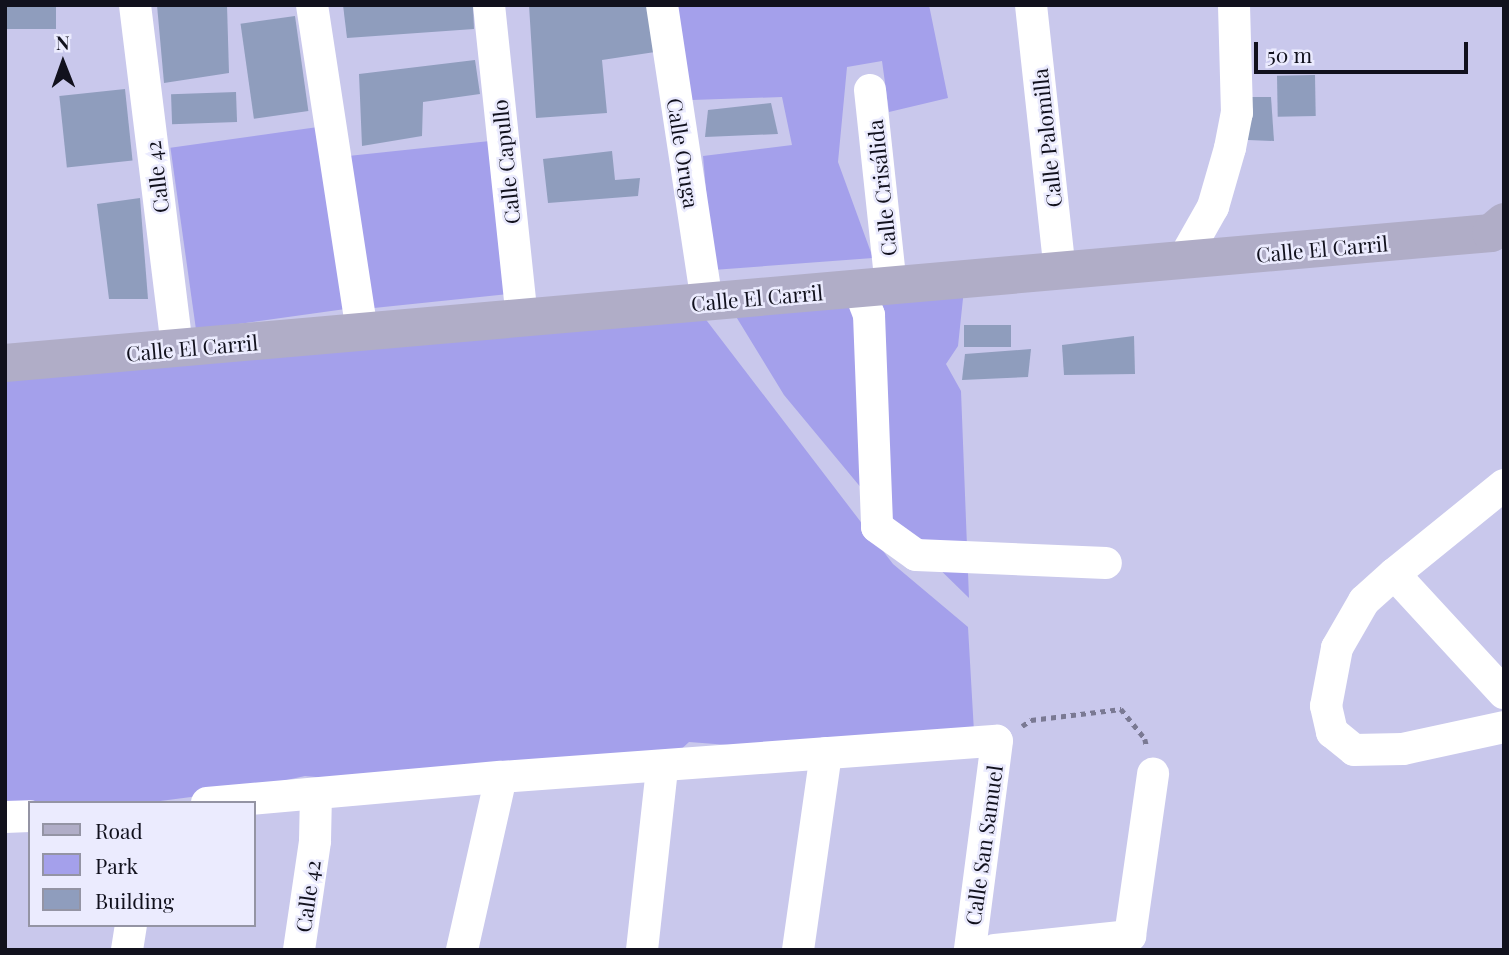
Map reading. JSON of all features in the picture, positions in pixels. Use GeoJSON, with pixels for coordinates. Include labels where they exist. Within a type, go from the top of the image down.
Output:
{"type":"FeatureCollection","features":[{"type":"Feature","properties":{"kind":"main road","name":"Calle El Carril"},"geometry":{"type":"LineString","coordinates":[[5,363],[1491,233],[1504,222]]}},
{"type":"Feature","properties":{"kind":"street","name":"Calle 42"},"geometry":{"type":"LineString","coordinates":[[135,5],[177,348]]}},
{"type":"Feature","properties":{"kind":"street"},"geometry":{"type":"LineString","coordinates":[[312,5],[362,332]]}},
{"type":"Feature","properties":{"kind":"street","name":"Calle Capullo"},"geometry":{"type":"LineString","coordinates":[[489,5],[522,318]]}},
{"type":"Feature","properties":{"kind":"street","name":"Calle Oruga"},"geometry":{"type":"LineString","coordinates":[[662,5],[706,302]]}},
{"type":"Feature","properties":{"kind":"street","name":"Calle Palomilla"},"geometry":{"type":"LineString","coordinates":[[1031,5],[1060,271]]}},
{"type":"Feature","properties":{"kind":"street"},"geometry":{"type":"LineString","coordinates":[[1183,260],[1213,207],[1233,136],[1237,92],[1234,5]]}},
{"type":"Feature","properties":{"kind":"street","name":"Calle Crisálida"},"geometry":{"type":"LineString","coordinates":[[870,90],[875,287],[869,315],[877,527],[916,555],[1106,563]]}},
{"type":"Feature","properties":{"kind":"street"},"geometry":{"type":"LineString","coordinates":[[1504,485],[1364,601],[1337,648],[1326,706],[1332,732],[1354,750],[1403,749],[1504,727]]}},
{"type":"Feature","properties":{"kind":"street"},"geometry":{"type":"LineString","coordinates":[[1394,574],[1504,693]]}},
{"type":"Feature","properties":{"kind":"street"},"geometry":{"type":"LineString","coordinates":[[234,801],[501,777],[662,768],[997,741]]}},
{"type":"Feature","properties":{"kind":"street","name":"Calle San Samuel"},"geometry":{"type":"LineString","coordinates":[[970,950],[997,741]]}},
{"type":"Feature","properties":{"kind":"street"},"geometry":{"type":"LineString","coordinates":[[798,950],[826,753]]}},
{"type":"Feature","properties":{"kind":"street"},"geometry":{"type":"LineString","coordinates":[[642,950],[662,768]]}},
{"type":"Feature","properties":{"kind":"street"},"geometry":{"type":"LineString","coordinates":[[995,950],[1130,936],[1153,774]]}},
{"type":"Feature","properties":{"kind":"street"},"geometry":{"type":"LineString","coordinates":[[462,950],[501,777]]}},
{"type":"Feature","properties":{"kind":"street","name":"Calle 42"},"geometry":{"type":"LineString","coordinates":[[299,950],[315,841],[316,795]]}},
{"type":"Feature","properties":{"kind":"street"},"geometry":{"type":"LineString","coordinates":[[5,817],[28,816]]}},
{"type":"Feature","properties":{"kind":"street"},"geometry":{"type":"LineString","coordinates":[[127,950],[131,927]]}},
{"type":"Feature","properties":{"kind":"path"},"geometry":{"type":"LineString","coordinates":[[997,741],[1031,720],[1121,709],[1145,739],[1153,774]]}},
{"type":"Feature","properties":{"kind":"green space"},"geometry":{"type":"Polygon","coordinates":[[[676,5],[929,5],[948,98],[889,112],[882,61],[847,67],[838,162],[873,258],[713,270],[703,156],[792,145],[782,97],[692,100],[676,5]]]}},
{"type":"Feature","properties":{"kind":"green space"},"geometry":{"type":"Polygon","coordinates":[[[318,127],[344,309],[196,330],[170,148],[318,127]]]}},
{"type":"Feature","properties":{"kind":"green space"},"geometry":{"type":"Polygon","coordinates":[[[490,141],[506,294],[362,309],[346,156],[490,141]]]}},
{"type":"Feature","properties":{"kind":"green space"},"geometry":{"type":"Polygon","coordinates":[[[964,289],[958,346],[946,364],[961,391],[969,598],[882,513],[784,395],[732,310],[964,289]]]}},
{"type":"Feature","properties":{"kind":"green space"},"geometry":{"type":"Polygon","coordinates":[[[694,304],[893,564],[968,627],[974,732],[822,752],[689,742],[664,765],[359,781],[305,776],[237,791],[160,801],[28,801],[28,804],[5,820],[5,368],[694,304]]]}},
{"type":"Feature","properties":{"kind":"building"},"geometry":{"type":"Polygon","coordinates":[[[7,5],[56,5],[56,29],[7,29],[7,5]]]}},
{"type":"Feature","properties":{"kind":"building"},"geometry":{"type":"Polygon","coordinates":[[[157,5],[227,5],[229,73],[164,83],[157,5]]]}},
{"type":"Feature","properties":{"kind":"building"},"geometry":{"type":"Polygon","coordinates":[[[343,5],[473,5],[474,29],[347,38],[343,5]]]}},
{"type":"Feature","properties":{"kind":"building"},"geometry":{"type":"Polygon","coordinates":[[[529,5],[650,5],[655,52],[602,60],[607,113],[536,118],[529,5]]]}},
{"type":"Feature","properties":{"kind":"building"},"geometry":{"type":"Polygon","coordinates":[[[295,16],[308,111],[254,119],[241,24],[295,16]]]}},
{"type":"Feature","properties":{"kind":"building"},"geometry":{"type":"Polygon","coordinates":[[[475,60],[480,94],[423,102],[422,136],[362,146],[359,74],[475,60]]]}},
{"type":"Feature","properties":{"kind":"building"},"geometry":{"type":"Polygon","coordinates":[[[1315,75],[1316,116],[1278,117],[1277,76],[1315,75]]]}},
{"type":"Feature","properties":{"kind":"building"},"geometry":{"type":"Polygon","coordinates":[[[125,89],[133,161],[67,168],[59,96],[125,89]]]}},
{"type":"Feature","properties":{"kind":"building"},"geometry":{"type":"Polygon","coordinates":[[[236,92],[237,122],[172,124],[171,94],[236,92]]]}},
{"type":"Feature","properties":{"kind":"building"},"geometry":{"type":"Polygon","coordinates":[[[1249,97],[1271,97],[1274,141],[1248,140],[1249,97]]]}},
{"type":"Feature","properties":{"kind":"building"},"geometry":{"type":"Polygon","coordinates":[[[771,103],[778,134],[705,137],[708,110],[771,103]]]}},
{"type":"Feature","properties":{"kind":"building"},"geometry":{"type":"Polygon","coordinates":[[[612,151],[615,180],[640,178],[638,196],[548,203],[543,159],[612,151]]]}},
{"type":"Feature","properties":{"kind":"building"},"geometry":{"type":"Polygon","coordinates":[[[140,198],[148,299],[109,299],[97,204],[140,198]]]}},
{"type":"Feature","properties":{"kind":"building"},"geometry":{"type":"Polygon","coordinates":[[[964,325],[1011,325],[1011,347],[964,347],[964,325]]]}},
{"type":"Feature","properties":{"kind":"building"},"geometry":{"type":"Polygon","coordinates":[[[1134,336],[1135,374],[1064,375],[1062,345],[1134,336]]]}},
{"type":"Feature","properties":{"kind":"building"},"geometry":{"type":"Polygon","coordinates":[[[1031,349],[1028,377],[962,380],[965,354],[1031,349]]]}}]}
